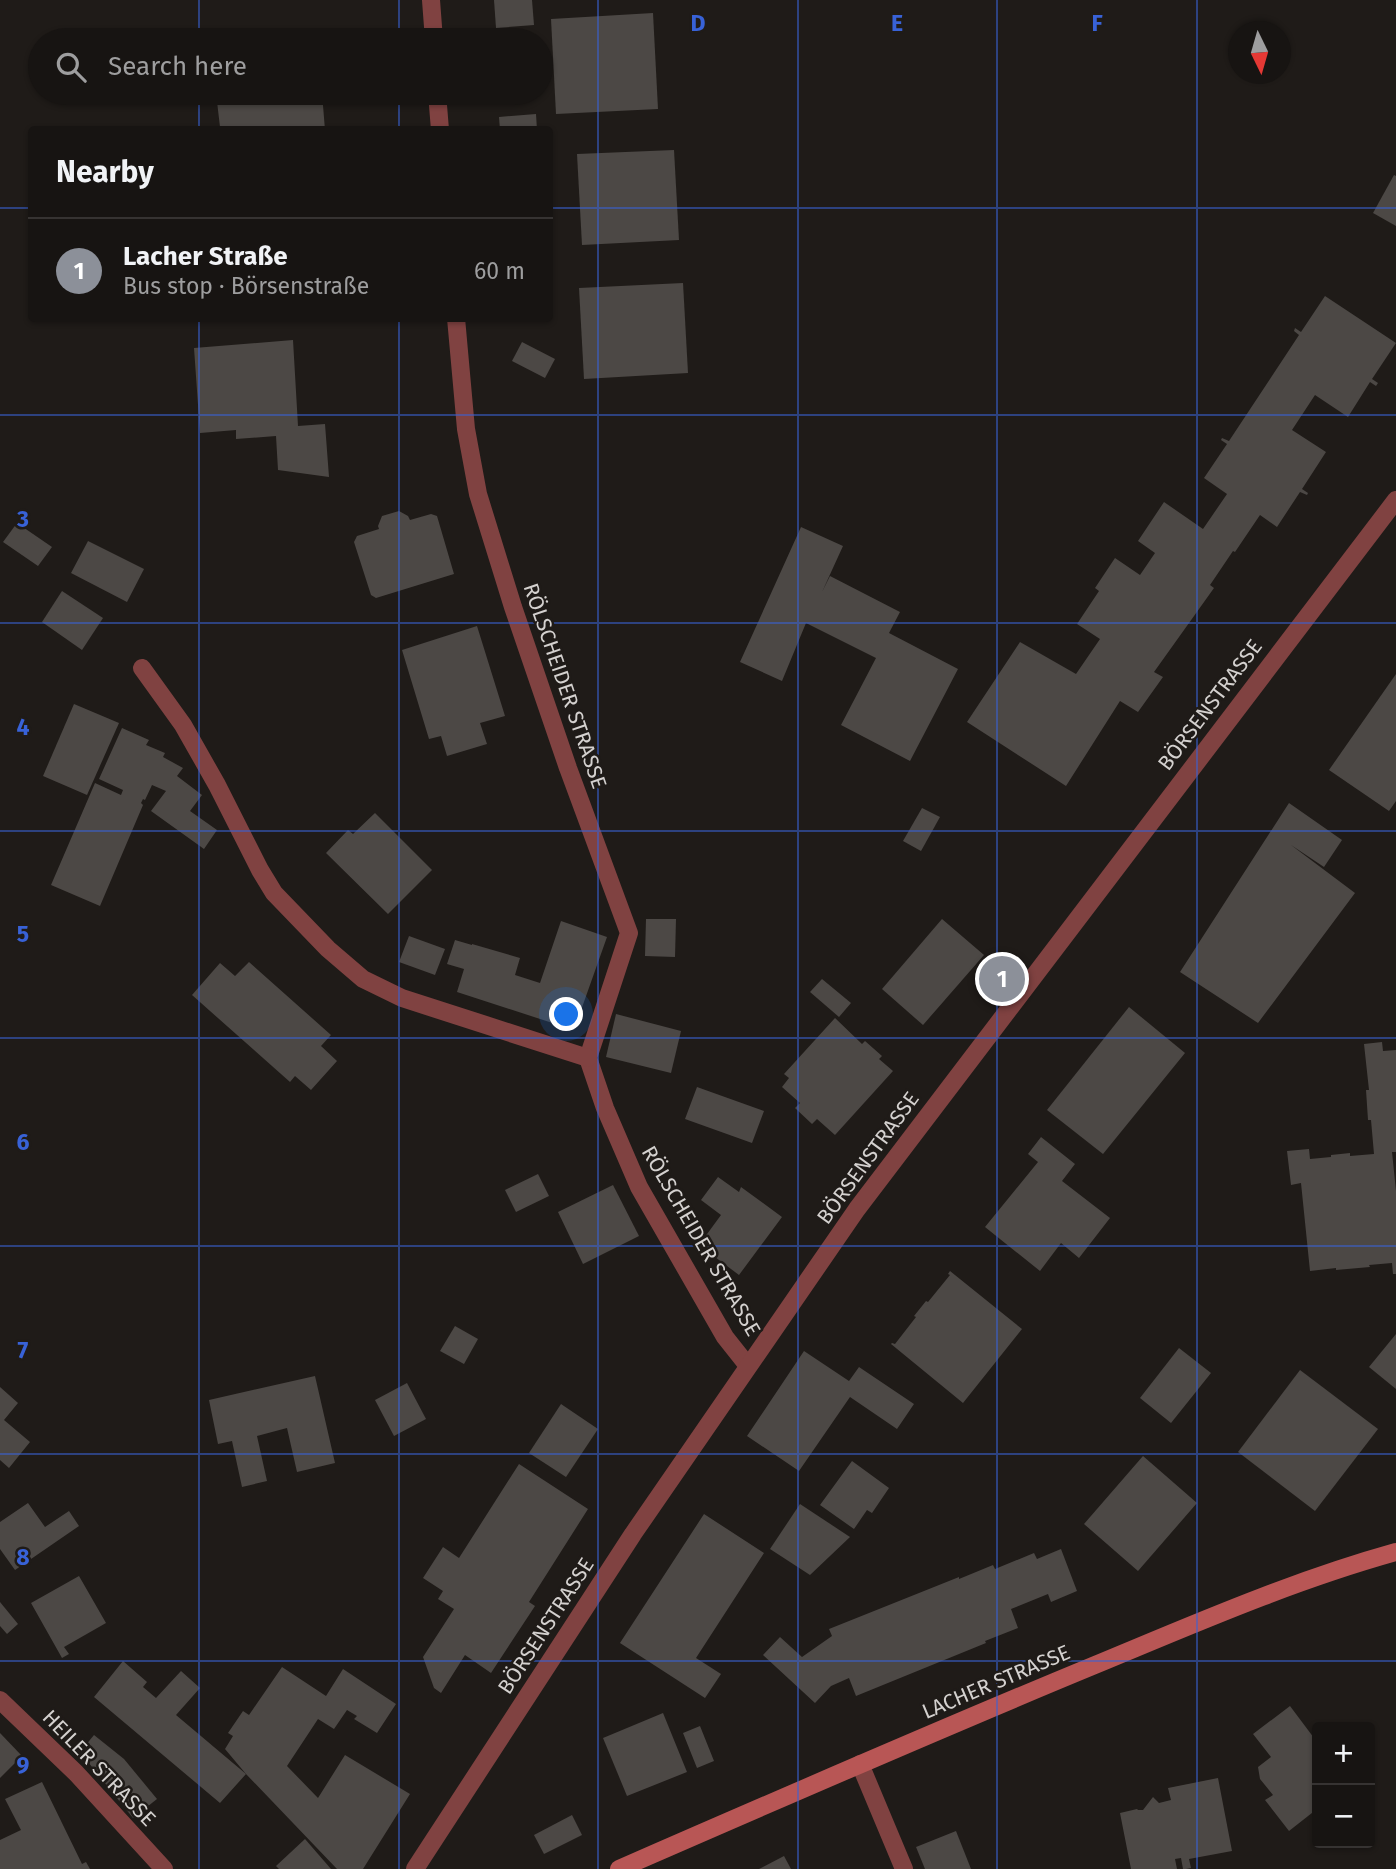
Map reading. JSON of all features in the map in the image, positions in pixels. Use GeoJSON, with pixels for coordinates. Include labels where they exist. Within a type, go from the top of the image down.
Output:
{"type":"FeatureCollection","features":[{"type":"Feature","properties":{"kind":"street"},"geometry":{"type":"LineString","coordinates":[[431,0],[432,28]]}},
{"type":"Feature","properties":{"kind":"street"},"geometry":{"type":"LineString","coordinates":[[438,105],[440,126]]}},
{"type":"Feature","properties":{"kind":"street","name":"RÖLSCHEIDER STRASSE"},"geometry":{"type":"LineString","coordinates":[[456,322],[466,429],[478,494],[568,768],[629,933],[588,1058],[605,1108],[639,1187],[725,1337],[748,1366]]}},
{"type":"Feature","properties":{"kind":"street","name":"BÖRSENSTRASSE"},"geometry":{"type":"LineString","coordinates":[[415,1869],[633,1534],[873,1188],[1396,500]]}},
{"type":"Feature","properties":{"kind":"street"},"geometry":{"type":"LineString","coordinates":[[142,668],[183,725],[274,893],[328,949],[363,979],[402,998],[588,1058]]}},
{"type":"Feature","properties":{"kind":"street","name":"LACHER STRASSE"},"geometry":{"type":"LineString","coordinates":[[618,1869],[860,1764],[1268,1594],[1396,1552]]}},
{"type":"Feature","properties":{"kind":"street","name":"HEILER STRASSE"},"geometry":{"type":"LineString","coordinates":[[0,1700],[76,1773],[163,1869]]}},
{"type":"Feature","properties":{"kind":"street"},"geometry":{"type":"LineString","coordinates":[[860,1764],[904,1869]]}},
{"type":"Feature","properties":{"kind":"building"},"geometry":{"type":"Polygon","coordinates":[[[494,0],[532,0],[534,25],[496,28],[494,0]]]}},
{"type":"Feature","properties":{"kind":"building"},"geometry":{"type":"Polygon","coordinates":[[[653,13],[658,109],[556,114],[551,19],[653,13]]]}},
{"type":"Feature","properties":{"kind":"building"},"geometry":{"type":"Polygon","coordinates":[[[217,105],[323,105],[325,126],[220,126],[217,105]]]}},
{"type":"Feature","properties":{"kind":"building"},"geometry":{"type":"Polygon","coordinates":[[[536,114],[537,126],[500,126],[499,117],[536,114]]]}},
{"type":"Feature","properties":{"kind":"building"},"geometry":{"type":"Polygon","coordinates":[[[674,150],[679,240],[582,245],[577,154],[674,150]]]}},
{"type":"Feature","properties":{"kind":"building"},"geometry":{"type":"Polygon","coordinates":[[[1394,175],[1396,176],[1396,226],[1373,213],[1394,175]]]}},
{"type":"Feature","properties":{"kind":"building"},"geometry":{"type":"Polygon","coordinates":[[[683,283],[688,373],[584,379],[579,288],[683,283]]]}},
{"type":"Feature","properties":{"kind":"building"},"geometry":{"type":"Polygon","coordinates":[[[1325,296],[1396,343],[1372,379],[1378,383],[1376,386],[1370,382],[1348,417],[1315,395],[1292,430],[1326,452],[1302,489],[1307,495],[1300,492],[1277,527],[1260,515],[1210,585],[1214,588],[1154,672],[1163,677],[1138,712],[1120,701],[1066,786],[967,722],[1020,642],[1076,674],[1100,639],[1077,624],[1099,591],[1095,588],[1115,558],[1140,575],[1155,553],[1138,541],[1164,502],[1203,529],[1227,494],[1204,478],[1227,444],[1222,438],[1229,441],[1299,335],[1294,331],[1295,328],[1301,332],[1325,296]]]}},
{"type":"Feature","properties":{"kind":"building"},"geometry":{"type":"Polygon","coordinates":[[[293,340],[298,426],[325,424],[329,477],[278,470],[276,436],[236,439],[236,430],[200,433],[194,348],[293,340]]]}},
{"type":"Feature","properties":{"kind":"building"},"geometry":{"type":"Polygon","coordinates":[[[522,342],[555,359],[545,378],[512,361],[522,342]]]}},
{"type":"Feature","properties":{"kind":"building"},"geometry":{"type":"Polygon","coordinates":[[[399,511],[410,520],[431,514],[437,516],[454,574],[376,598],[371,595],[354,542],[357,536],[379,529],[382,516],[399,511]]]}},
{"type":"Feature","properties":{"kind":"building"},"geometry":{"type":"Polygon","coordinates":[[[17,523],[52,547],[38,566],[3,542],[17,523]]]}},
{"type":"Feature","properties":{"kind":"building"},"geometry":{"type":"Polygon","coordinates":[[[801,527],[843,546],[822,592],[830,576],[900,612],[889,633],[958,669],[910,761],[841,725],[876,658],[806,623],[782,681],[740,662],[801,527]]]}},
{"type":"Feature","properties":{"kind":"building"},"geometry":{"type":"Polygon","coordinates":[[[88,541],[144,569],[127,602],[71,573],[88,541]]]}},
{"type":"Feature","properties":{"kind":"building"},"geometry":{"type":"Polygon","coordinates":[[[62,591],[103,618],[82,650],[42,622],[62,591]]]}},
{"type":"Feature","properties":{"kind":"building"},"geometry":{"type":"Polygon","coordinates":[[[477,626],[505,716],[480,723],[487,744],[447,756],[441,736],[429,739],[402,650],[477,626]]]}},
{"type":"Feature","properties":{"kind":"building"},"geometry":{"type":"Polygon","coordinates":[[[1396,674],[1396,801],[1389,811],[1329,770],[1396,674]]]}},
{"type":"Feature","properties":{"kind":"building"},"geometry":{"type":"Polygon","coordinates":[[[74,704],[119,723],[87,795],[43,776],[74,704]]]}},
{"type":"Feature","properties":{"kind":"building"},"geometry":{"type":"Polygon","coordinates":[[[122,728],[149,740],[146,745],[165,753],[163,757],[183,768],[177,776],[202,795],[190,811],[217,830],[204,849],[151,811],[166,791],[152,785],[141,803],[143,805],[100,906],[51,885],[95,783],[121,795],[123,790],[99,779],[122,728]]]}},
{"type":"Feature","properties":{"kind":"building"},"geometry":{"type":"Polygon","coordinates":[[[1289,803],[1342,840],[1324,867],[1291,845],[1355,893],[1258,1023],[1180,972],[1289,803]]]}},
{"type":"Feature","properties":{"kind":"building"},"geometry":{"type":"Polygon","coordinates":[[[922,808],[940,817],[921,851],[903,841],[922,808]]]}},
{"type":"Feature","properties":{"kind":"building"},"geometry":{"type":"Polygon","coordinates":[[[375,813],[432,870],[388,914],[326,853],[348,830],[353,834],[375,813]]]}},
{"type":"Feature","properties":{"kind":"building"},"geometry":{"type":"Polygon","coordinates":[[[646,919],[676,919],[675,957],[645,956],[646,919]]]}},
{"type":"Feature","properties":{"kind":"building"},"geometry":{"type":"Polygon","coordinates":[[[942,919],[984,955],[923,1025],[882,989],[942,919]]]}},
{"type":"Feature","properties":{"kind":"building"},"geometry":{"type":"Polygon","coordinates":[[[561,921],[607,937],[574,1030],[457,992],[464,969],[447,964],[455,940],[520,958],[515,975],[540,983],[561,921]]]}},
{"type":"Feature","properties":{"kind":"building"},"geometry":{"type":"Polygon","coordinates":[[[409,936],[445,949],[435,975],[399,962],[409,936]]]}},
{"type":"Feature","properties":{"kind":"building"},"geometry":{"type":"Polygon","coordinates":[[[249,962],[331,1035],[321,1046],[337,1061],[311,1090],[295,1076],[290,1082],[192,995],[220,963],[235,976],[249,962]]]}},
{"type":"Feature","properties":{"kind":"building"},"geometry":{"type":"Polygon","coordinates":[[[822,979],[851,1003],[839,1017],[810,992],[822,979]]]}},
{"type":"Feature","properties":{"kind":"building"},"geometry":{"type":"Polygon","coordinates":[[[1129,1007],[1185,1053],[1103,1154],[1047,1110],[1129,1007]]]}},
{"type":"Feature","properties":{"kind":"building"},"geometry":{"type":"Polygon","coordinates":[[[616,1014],[681,1031],[671,1073],[606,1057],[616,1014]]]}},
{"type":"Feature","properties":{"kind":"building"},"geometry":{"type":"Polygon","coordinates":[[[835,1018],[862,1044],[865,1041],[882,1056],[879,1059],[893,1071],[835,1135],[817,1119],[812,1124],[795,1108],[800,1103],[782,1087],[789,1078],[784,1074],[835,1018]]]}},
{"type":"Feature","properties":{"kind":"building"},"geometry":{"type":"Polygon","coordinates":[[[1382,1042],[1383,1051],[1396,1050],[1396,1152],[1392,1152],[1396,1191],[1396,1274],[1393,1274],[1392,1263],[1310,1271],[1301,1183],[1291,1185],[1287,1151],[1309,1149],[1310,1159],[1350,1153],[1350,1156],[1374,1154],[1371,1120],[1368,1120],[1366,1090],[1369,1090],[1364,1044],[1382,1042]]]}},
{"type":"Feature","properties":{"kind":"building"},"geometry":{"type":"Polygon","coordinates":[[[697,1087],[764,1111],[752,1143],[685,1119],[697,1087]]]}},
{"type":"Feature","properties":{"kind":"building"},"geometry":{"type":"Polygon","coordinates":[[[1041,1137],[1075,1164],[1062,1181],[1110,1218],[1079,1258],[1061,1243],[1040,1271],[985,1227],[1038,1162],[1028,1154],[1041,1137]]]}},
{"type":"Feature","properties":{"kind":"building"},"geometry":{"type":"Polygon","coordinates":[[[538,1174],[549,1196],[516,1212],[505,1190],[538,1174]]]}},
{"type":"Feature","properties":{"kind":"building"},"geometry":{"type":"Polygon","coordinates":[[[718,1177],[739,1192],[741,1187],[782,1217],[739,1275],[699,1245],[721,1215],[701,1200],[718,1177]]]}},
{"type":"Feature","properties":{"kind":"building"},"geometry":{"type":"Polygon","coordinates":[[[613,1185],[639,1236],[583,1264],[558,1212],[613,1185]]]}},
{"type":"Feature","properties":{"kind":"building"},"geometry":{"type":"Polygon","coordinates":[[[950,1271],[1022,1329],[963,1403],[891,1344],[895,1344],[916,1317],[914,1316],[950,1275],[950,1271]]]}},
{"type":"Feature","properties":{"kind":"building"},"geometry":{"type":"Polygon","coordinates":[[[455,1326],[478,1339],[464,1364],[440,1351],[455,1326]]]}},
{"type":"Feature","properties":{"kind":"building"},"geometry":{"type":"Polygon","coordinates":[[[1396,1334],[1396,1389],[1369,1367],[1396,1334]]]}},
{"type":"Feature","properties":{"kind":"building"},"geometry":{"type":"Polygon","coordinates":[[[1179,1348],[1211,1373],[1171,1423],[1140,1398],[1179,1348]]]}},
{"type":"Feature","properties":{"kind":"building"},"geometry":{"type":"Polygon","coordinates":[[[804,1351],[849,1381],[859,1367],[914,1404],[897,1429],[850,1397],[799,1471],[747,1436],[804,1351]]]}},
{"type":"Feature","properties":{"kind":"building"},"geometry":{"type":"Polygon","coordinates":[[[1300,1370],[1378,1429],[1315,1511],[1238,1452],[1300,1370]]]}},
{"type":"Feature","properties":{"kind":"building"},"geometry":{"type":"Polygon","coordinates":[[[315,1376],[335,1463],[297,1472],[287,1428],[257,1436],[267,1481],[242,1487],[232,1441],[218,1444],[209,1400],[315,1376]]]}},
{"type":"Feature","properties":{"kind":"building"},"geometry":{"type":"Polygon","coordinates":[[[407,1383],[426,1419],[394,1436],[375,1400],[407,1383]]]}},
{"type":"Feature","properties":{"kind":"building"},"geometry":{"type":"Polygon","coordinates":[[[0,1387],[18,1403],[4,1420],[30,1442],[9,1468],[0,1460],[0,1387]]]}},
{"type":"Feature","properties":{"kind":"building"},"geometry":{"type":"Polygon","coordinates":[[[561,1404],[598,1429],[566,1477],[529,1453],[561,1404]]]}},
{"type":"Feature","properties":{"kind":"building"},"geometry":{"type":"Polygon","coordinates":[[[1143,1456],[1197,1503],[1138,1571],[1084,1524],[1143,1456]]]}},
{"type":"Feature","properties":{"kind":"building"},"geometry":{"type":"Polygon","coordinates":[[[852,1461],[889,1488],[872,1513],[867,1510],[854,1529],[820,1505],[852,1461]]]}},
{"type":"Feature","properties":{"kind":"building"},"geometry":{"type":"Polygon","coordinates":[[[519,1464],[588,1509],[529,1602],[535,1606],[491,1673],[465,1655],[441,1693],[434,1688],[423,1657],[454,1609],[438,1599],[443,1591],[423,1578],[443,1547],[459,1558],[519,1464]]]}},
{"type":"Feature","properties":{"kind":"building"},"geometry":{"type":"Polygon","coordinates":[[[28,1503],[45,1527],[69,1511],[79,1526],[15,1570],[0,1549],[0,1522],[28,1503]]]}},
{"type":"Feature","properties":{"kind":"building"},"geometry":{"type":"Polygon","coordinates":[[[800,1504],[850,1537],[810,1575],[770,1549],[800,1504]]]}},
{"type":"Feature","properties":{"kind":"building"},"geometry":{"type":"Polygon","coordinates":[[[704,1514],[764,1553],[696,1658],[721,1674],[705,1698],[620,1643],[704,1514]]]}},
{"type":"Feature","properties":{"kind":"building"},"geometry":{"type":"Polygon","coordinates":[[[1061,1549],[1077,1591],[1051,1602],[1048,1594],[1011,1609],[1018,1628],[856,1696],[849,1678],[831,1686],[815,1703],[763,1655],[780,1637],[802,1657],[832,1636],[829,1629],[993,1565],[995,1569],[1034,1553],[1037,1559],[1061,1549]]]}},
{"type":"Feature","properties":{"kind":"building"},"geometry":{"type":"Polygon","coordinates":[[[79,1576],[106,1623],[64,1647],[69,1654],[62,1658],[31,1603],[79,1576]]]}},
{"type":"Feature","properties":{"kind":"building"},"geometry":{"type":"Polygon","coordinates":[[[0,1602],[18,1624],[7,1634],[0,1626],[0,1602]]]}},
{"type":"Feature","properties":{"kind":"building"},"geometry":{"type":"Polygon","coordinates":[[[123,1661],[147,1682],[143,1687],[156,1698],[181,1671],[200,1688],[176,1715],[246,1774],[220,1803],[94,1697],[123,1661]]]}},
{"type":"Feature","properties":{"kind":"building"},"geometry":{"type":"Polygon","coordinates":[[[282,1667],[326,1696],[343,1669],[396,1704],[377,1733],[354,1719],[357,1716],[347,1710],[334,1729],[318,1719],[287,1766],[318,1798],[345,1755],[410,1794],[363,1869],[337,1869],[225,1749],[233,1736],[228,1733],[243,1711],[249,1715],[282,1667]]]}},
{"type":"Feature","properties":{"kind":"building"},"geometry":{"type":"Polygon","coordinates":[[[1290,1706],[1312,1735],[1312,1813],[1289,1831],[1265,1800],[1273,1795],[1260,1779],[1258,1767],[1271,1757],[1253,1734],[1290,1706]]]}},
{"type":"Feature","properties":{"kind":"building"},"geometry":{"type":"Polygon","coordinates":[[[663,1713],[687,1772],[627,1796],[603,1738],[663,1713]]]}},
{"type":"Feature","properties":{"kind":"building"},"geometry":{"type":"Polygon","coordinates":[[[700,1726],[714,1761],[697,1768],[683,1733],[700,1726]]]}},
{"type":"Feature","properties":{"kind":"building"},"geometry":{"type":"Polygon","coordinates":[[[0,1733],[22,1756],[0,1778],[0,1733]]]}},
{"type":"Feature","properties":{"kind":"building"},"geometry":{"type":"Polygon","coordinates":[[[94,1735],[124,1759],[157,1799],[133,1818],[80,1752],[94,1735]]]}},
{"type":"Feature","properties":{"kind":"building"},"geometry":{"type":"Polygon","coordinates":[[[1218,1778],[1232,1851],[1189,1859],[1191,1868],[1186,1869],[1183,1869],[1181,1858],[1175,1859],[1177,1869],[1131,1869],[1120,1813],[1143,1810],[1153,1797],[1159,1803],[1171,1800],[1168,1788],[1218,1778]]]}},
{"type":"Feature","properties":{"kind":"building"},"geometry":{"type":"Polygon","coordinates":[[[42,1782],[82,1864],[86,1862],[90,1869],[0,1869],[0,1840],[21,1830],[5,1799],[42,1782]]]}},
{"type":"Feature","properties":{"kind":"building"},"geometry":{"type":"Polygon","coordinates":[[[572,1815],[582,1835],[544,1854],[534,1835],[572,1815]]]}},
{"type":"Feature","properties":{"kind":"building"},"geometry":{"type":"Polygon","coordinates":[[[956,1831],[971,1869],[925,1869],[916,1847],[956,1831]]]}},
{"type":"Feature","properties":{"kind":"building"},"geometry":{"type":"Polygon","coordinates":[[[305,1839],[331,1869],[279,1869],[276,1866],[305,1839]]]}},
{"type":"Feature","properties":{"kind":"building"},"geometry":{"type":"Polygon","coordinates":[[[784,1856],[791,1869],[759,1869],[784,1856]]]}},
{"type":"Feature","properties":{"kind":"place","name":"Lacher Straße"},"geometry":{"type":"Point","coordinates":[1002,979]}}]}
